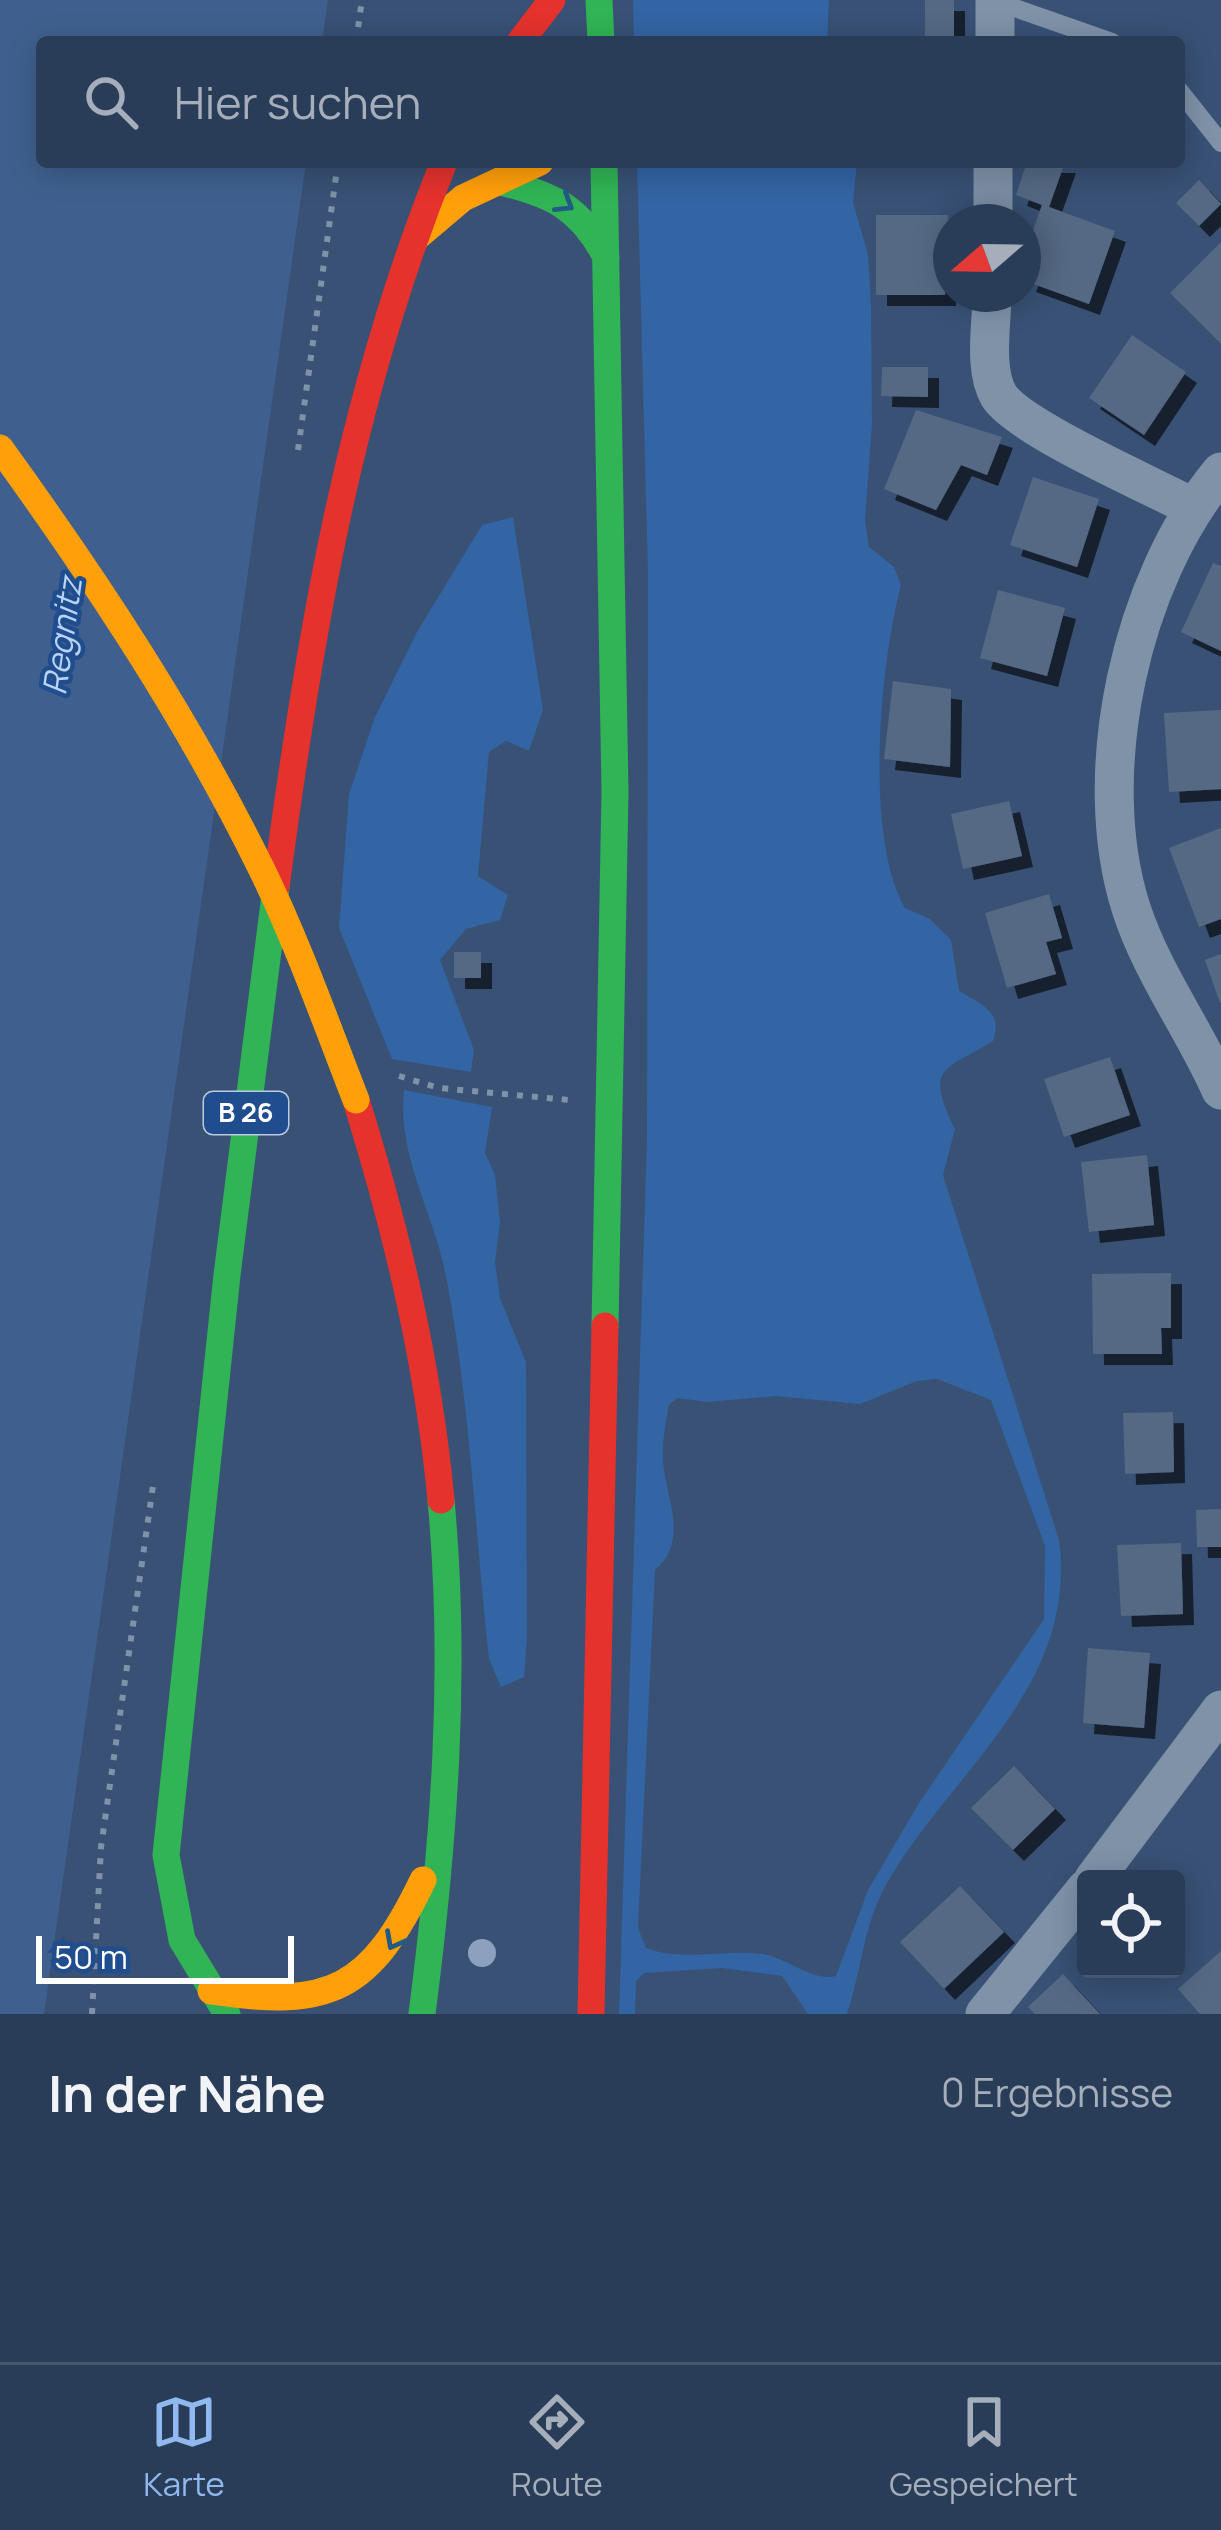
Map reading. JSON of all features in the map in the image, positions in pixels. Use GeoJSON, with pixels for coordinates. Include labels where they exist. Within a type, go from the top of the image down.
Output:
{"type":"FeatureCollection","features":[{"type":"Feature","properties":{"kind":"main road"},"geometry":{"type":"LineString","coordinates":[[524,36],[551,0]]}},
{"type":"Feature","properties":{"kind":"main road"},"geometry":{"type":"LineString","coordinates":[[599,0],[601,36]]}},
{"type":"Feature","properties":{"kind":"main road","name":"B 26"},"geometry":{"type":"LineString","coordinates":[[442,168],[399,280],[363,404],[319,601],[221,1296],[166,1855],[176,1935],[219,2003],[305,2011],[358,1986],[394,1947],[443,1834]]}},
{"type":"Feature","properties":{"kind":"main road","name":"B 26"},"geometry":{"type":"LineString","coordinates":[[418,237],[464,198],[527,168]]}},
{"type":"Feature","properties":{"kind":"main road"},"geometry":{"type":"LineString","coordinates":[[591,2014],[615,726],[604,168]]}},
{"type":"Feature","properties":{"kind":"main road"},"geometry":{"type":"LineString","coordinates":[[500,182],[570,202],[590,222],[606,257]]}},
{"type":"Feature","properties":{"kind":"main road","name":"B 26"},"geometry":{"type":"LineString","coordinates":[[0,448],[97,586],[212,773],[263,872],[381,1171],[416,1307],[440,1479],[450,1611],[443,1834],[422,2014]]}},
{"type":"Feature","properties":{"kind":"street"},"geometry":{"type":"LineString","coordinates":[[994,36],[995,1]]}},
{"type":"Feature","properties":{"kind":"street"},"geometry":{"type":"LineString","coordinates":[[993,168],[993,204]]}},
{"type":"Feature","properties":{"kind":"street"},"geometry":{"type":"LineString","coordinates":[[992,312],[991,374],[1000,398],[1028,421],[1194,508]]}},
{"type":"Feature","properties":{"kind":"street"},"geometry":{"type":"LineString","coordinates":[[1221,472],[1166,556],[1122,698],[1116,761],[1119,855],[1131,910],[1221,1090]]}},
{"type":"Feature","properties":{"kind":"street"},"geometry":{"type":"LineString","coordinates":[[1101,1870],[1221,1710]]}},
{"type":"Feature","properties":{"kind":"street"},"geometry":{"type":"LineString","coordinates":[[986,2014],[1077,1900]]}},
{"type":"Feature","properties":{"kind":"lane"},"geometry":{"type":"LineString","coordinates":[[995,1],[1095,36]]}},
{"type":"Feature","properties":{"kind":"lane"},"geometry":{"type":"LineString","coordinates":[[1185,98],[1221,143]]}},
{"type":"Feature","properties":{"kind":"path"},"geometry":{"type":"LineString","coordinates":[[357,36],[362,0]]}},
{"type":"Feature","properties":{"kind":"path"},"geometry":{"type":"LineString","coordinates":[[378,1071],[439,1088],[609,1104]]}},
{"type":"Feature","properties":{"kind":"shaded area"},"geometry":{"type":"Polygon","coordinates":[[[633,0],[829,0],[827,36],[634,36],[633,0]]]}},
{"type":"Feature","properties":{"kind":"shaded area"},"geometry":{"type":"Polygon","coordinates":[[[637,168],[856,168],[853,203],[868,254],[871,305],[872,424],[865,521],[869,547],[894,567],[901,585],[882,703],[884,839],[905,908],[930,919],[951,940],[959,990],[988,1009],[995,1022],[993,1041],[951,1065],[940,1081],[955,1129],[943,1175],[1059,1540],[1060,1592],[1049,1640],[1030,1683],[887,1883],[868,1931],[847,2014],[808,2014],[782,1976],[722,1968],[644,1973],[636,1981],[635,2014],[619,2014],[647,1138],[648,573],[637,168]],[[937,1379],[917,1381],[860,1404],[775,1396],[708,1402],[677,1398],[669,1405],[663,1462],[674,1532],[666,1558],[655,1570],[638,1928],[646,1948],[674,1954],[763,1954],[818,1976],[836,1976],[868,1890],[919,1803],[1044,1619],[1045,1546],[991,1400],[937,1379]]]}},
{"type":"Feature","properties":{"kind":"shaded area"},"geometry":{"type":"Polygon","coordinates":[[[513,517],[543,710],[529,751],[506,741],[489,752],[478,876],[508,895],[500,920],[466,929],[440,960],[474,1050],[471,1072],[392,1059],[339,928],[349,794],[375,717],[417,632],[482,525],[513,517]]]}},
{"type":"Feature","properties":{"kind":"shaded area"},"geometry":{"type":"Polygon","coordinates":[[[404,1090],[492,1107],[485,1153],[495,1175],[500,1222],[495,1262],[500,1298],[526,1362],[527,1639],[524,1677],[501,1687],[489,1659],[454,1324],[446,1276],[406,1138],[404,1090]]]}},
{"type":"Feature","properties":{"kind":"water","name":"Regnitz"},"geometry":{"type":"Polygon","coordinates":[[[0,0],[328,0],[323,36],[36,36],[36,168],[305,168],[44,2014],[0,2014],[0,0]]]}},
{"type":"Feature","properties":{"kind":"building"},"geometry":{"type":"Polygon","coordinates":[[[925,0],[954,0],[954,36],[925,36],[925,0]]]}},
{"type":"Feature","properties":{"kind":"building"},"geometry":{"type":"Polygon","coordinates":[[[1025,168],[1063,168],[1049,207],[1115,231],[1089,304],[1041,287],[1039,204],[1016,195],[1025,168]]]}},
{"type":"Feature","properties":{"kind":"building"},"geometry":{"type":"Polygon","coordinates":[[[1199,180],[1221,204],[1199,226],[1176,203],[1199,180]]]}},
{"type":"Feature","properties":{"kind":"building"},"geometry":{"type":"Polygon","coordinates":[[[876,215],[933,215],[933,295],[876,295],[876,215]]]}},
{"type":"Feature","properties":{"kind":"building"},"geometry":{"type":"Polygon","coordinates":[[[1221,242],[1221,344],[1170,293],[1221,242]]]}},
{"type":"Feature","properties":{"kind":"building"},"geometry":{"type":"Polygon","coordinates":[[[1132,335],[1186,372],[1144,435],[1089,398],[1132,335]]]}},
{"type":"Feature","properties":{"kind":"building"},"geometry":{"type":"Polygon","coordinates":[[[882,367],[928,367],[928,397],[881,396],[882,367]]]}},
{"type":"Feature","properties":{"kind":"building"},"geometry":{"type":"Polygon","coordinates":[[[916,410],[1002,437],[987,475],[961,465],[936,510],[884,489],[916,410]]]}},
{"type":"Feature","properties":{"kind":"building"},"geometry":{"type":"Polygon","coordinates":[[[1033,477],[1099,499],[1077,567],[1010,545],[1033,477]]]}},
{"type":"Feature","properties":{"kind":"building"},"geometry":{"type":"Polygon","coordinates":[[[1213,563],[1221,566],[1221,651],[1181,632],[1213,563]]]}},
{"type":"Feature","properties":{"kind":"building"},"geometry":{"type":"Polygon","coordinates":[[[998,590],[1065,608],[1047,676],[980,658],[998,590]]]}},
{"type":"Feature","properties":{"kind":"building"},"geometry":{"type":"Polygon","coordinates":[[[893,681],[951,689],[950,767],[884,759],[893,681]]]}},
{"type":"Feature","properties":{"kind":"building"},"geometry":{"type":"Polygon","coordinates":[[[1221,710],[1221,789],[1169,792],[1164,713],[1221,710]]]}},
{"type":"Feature","properties":{"kind":"building"},"geometry":{"type":"Polygon","coordinates":[[[1009,801],[1022,856],[963,869],[951,814],[1009,801]]]}},
{"type":"Feature","properties":{"kind":"building"},"geometry":{"type":"Polygon","coordinates":[[[1221,828],[1221,919],[1199,927],[1169,848],[1221,828]]]}},
{"type":"Feature","properties":{"kind":"building"},"geometry":{"type":"Polygon","coordinates":[[[1049,894],[1062,938],[1046,942],[1056,974],[1007,988],[985,913],[1049,894]]]}},
{"type":"Feature","properties":{"kind":"building"},"geometry":{"type":"Polygon","coordinates":[[[454,952],[481,952],[481,978],[454,978],[454,952]]]}},
{"type":"Feature","properties":{"kind":"building"},"geometry":{"type":"Polygon","coordinates":[[[1221,954],[1221,1002],[1220,1003],[1205,960],[1221,954]]]}},
{"type":"Feature","properties":{"kind":"building"},"geometry":{"type":"Polygon","coordinates":[[[1110,1057],[1130,1115],[1064,1137],[1044,1079],[1110,1057]]]}},
{"type":"Feature","properties":{"kind":"building"},"geometry":{"type":"Polygon","coordinates":[[[1147,1155],[1154,1225],[1089,1232],[1081,1162],[1147,1155]]]}},
{"type":"Feature","properties":{"kind":"building"},"geometry":{"type":"Polygon","coordinates":[[[1171,1273],[1171,1328],[1161,1328],[1162,1354],[1093,1354],[1092,1274],[1171,1273]]]}},
{"type":"Feature","properties":{"kind":"building"},"geometry":{"type":"Polygon","coordinates":[[[1173,1412],[1174,1472],[1125,1474],[1123,1413],[1173,1412]]]}},
{"type":"Feature","properties":{"kind":"building"},"geometry":{"type":"Polygon","coordinates":[[[1221,1509],[1221,1547],[1197,1547],[1196,1510],[1221,1509]]]}},
{"type":"Feature","properties":{"kind":"building"},"geometry":{"type":"Polygon","coordinates":[[[1181,1543],[1183,1614],[1121,1616],[1117,1545],[1181,1543]]]}},
{"type":"Feature","properties":{"kind":"building"},"geometry":{"type":"Polygon","coordinates":[[[1088,1648],[1150,1653],[1144,1728],[1083,1723],[1088,1648]]]}},
{"type":"Feature","properties":{"kind":"building"},"geometry":{"type":"Polygon","coordinates":[[[1014,1766],[1055,1809],[1013,1850],[971,1808],[1014,1766]]]}},
{"type":"Feature","properties":{"kind":"building"},"geometry":{"type":"Polygon","coordinates":[[[960,1886],[1004,1932],[944,1989],[900,1942],[960,1886]]]}},
{"type":"Feature","properties":{"kind":"building"},"geometry":{"type":"Polygon","coordinates":[[[1221,1951],[1221,2014],[1200,2014],[1178,1989],[1221,1951]]]}},
{"type":"Feature","properties":{"kind":"building"},"geometry":{"type":"Polygon","coordinates":[[[1063,1974],[1100,2014],[1035,2014],[1028,2007],[1063,1974]]]}},
{"type":"Feature","properties":{"kind":"traffic: fast"},"geometry":{"type":"LineString","coordinates":[[599,0],[601,36]]}},
{"type":"Feature","properties":{"kind":"traffic: fast"},"geometry":{"type":"LineString","coordinates":[[604,168],[615,792],[605,1326]]}},
{"type":"Feature","properties":{"kind":"traffic: fast"},"geometry":{"type":"LineString","coordinates":[[500,182],[563,206],[586,226],[606,257]]}},
{"type":"Feature","properties":{"kind":"traffic: fast"},"geometry":{"type":"LineString","coordinates":[[227,2014],[182,1940],[166,1855],[227,1275],[276,887]]}},
{"type":"Feature","properties":{"kind":"traffic: fast"},"geometry":{"type":"LineString","coordinates":[[422,2014],[446,1757],[448,1629],[441,1500]]}},
{"type":"Feature","properties":{"kind":"traffic: slow"},"geometry":{"type":"LineString","coordinates":[[417,237],[463,198],[527,168]]}},
{"type":"Feature","properties":{"kind":"traffic: slow"},"geometry":{"type":"LineString","coordinates":[[0,448],[140,653],[204,760],[288,926],[356,1100]]}},
{"type":"Feature","properties":{"kind":"traffic: slow"},"geometry":{"type":"LineString","coordinates":[[211,1991],[287,1997],[342,1984],[384,1946],[423,1880]]}},
{"type":"Feature","properties":{"kind":"traffic: jam"},"geometry":{"type":"LineString","coordinates":[[525,36],[552,0]]}},
{"type":"Feature","properties":{"kind":"traffic: jam"},"geometry":{"type":"LineString","coordinates":[[276,887],[303,702],[337,519],[382,339],[442,168]]}},
{"type":"Feature","properties":{"kind":"traffic: jam"},"geometry":{"type":"LineString","coordinates":[[356,1100],[409,1298],[441,1500]]}},
{"type":"Feature","properties":{"kind":"traffic: jam"},"geometry":{"type":"LineString","coordinates":[[591,2014],[605,1326]]}}]}
